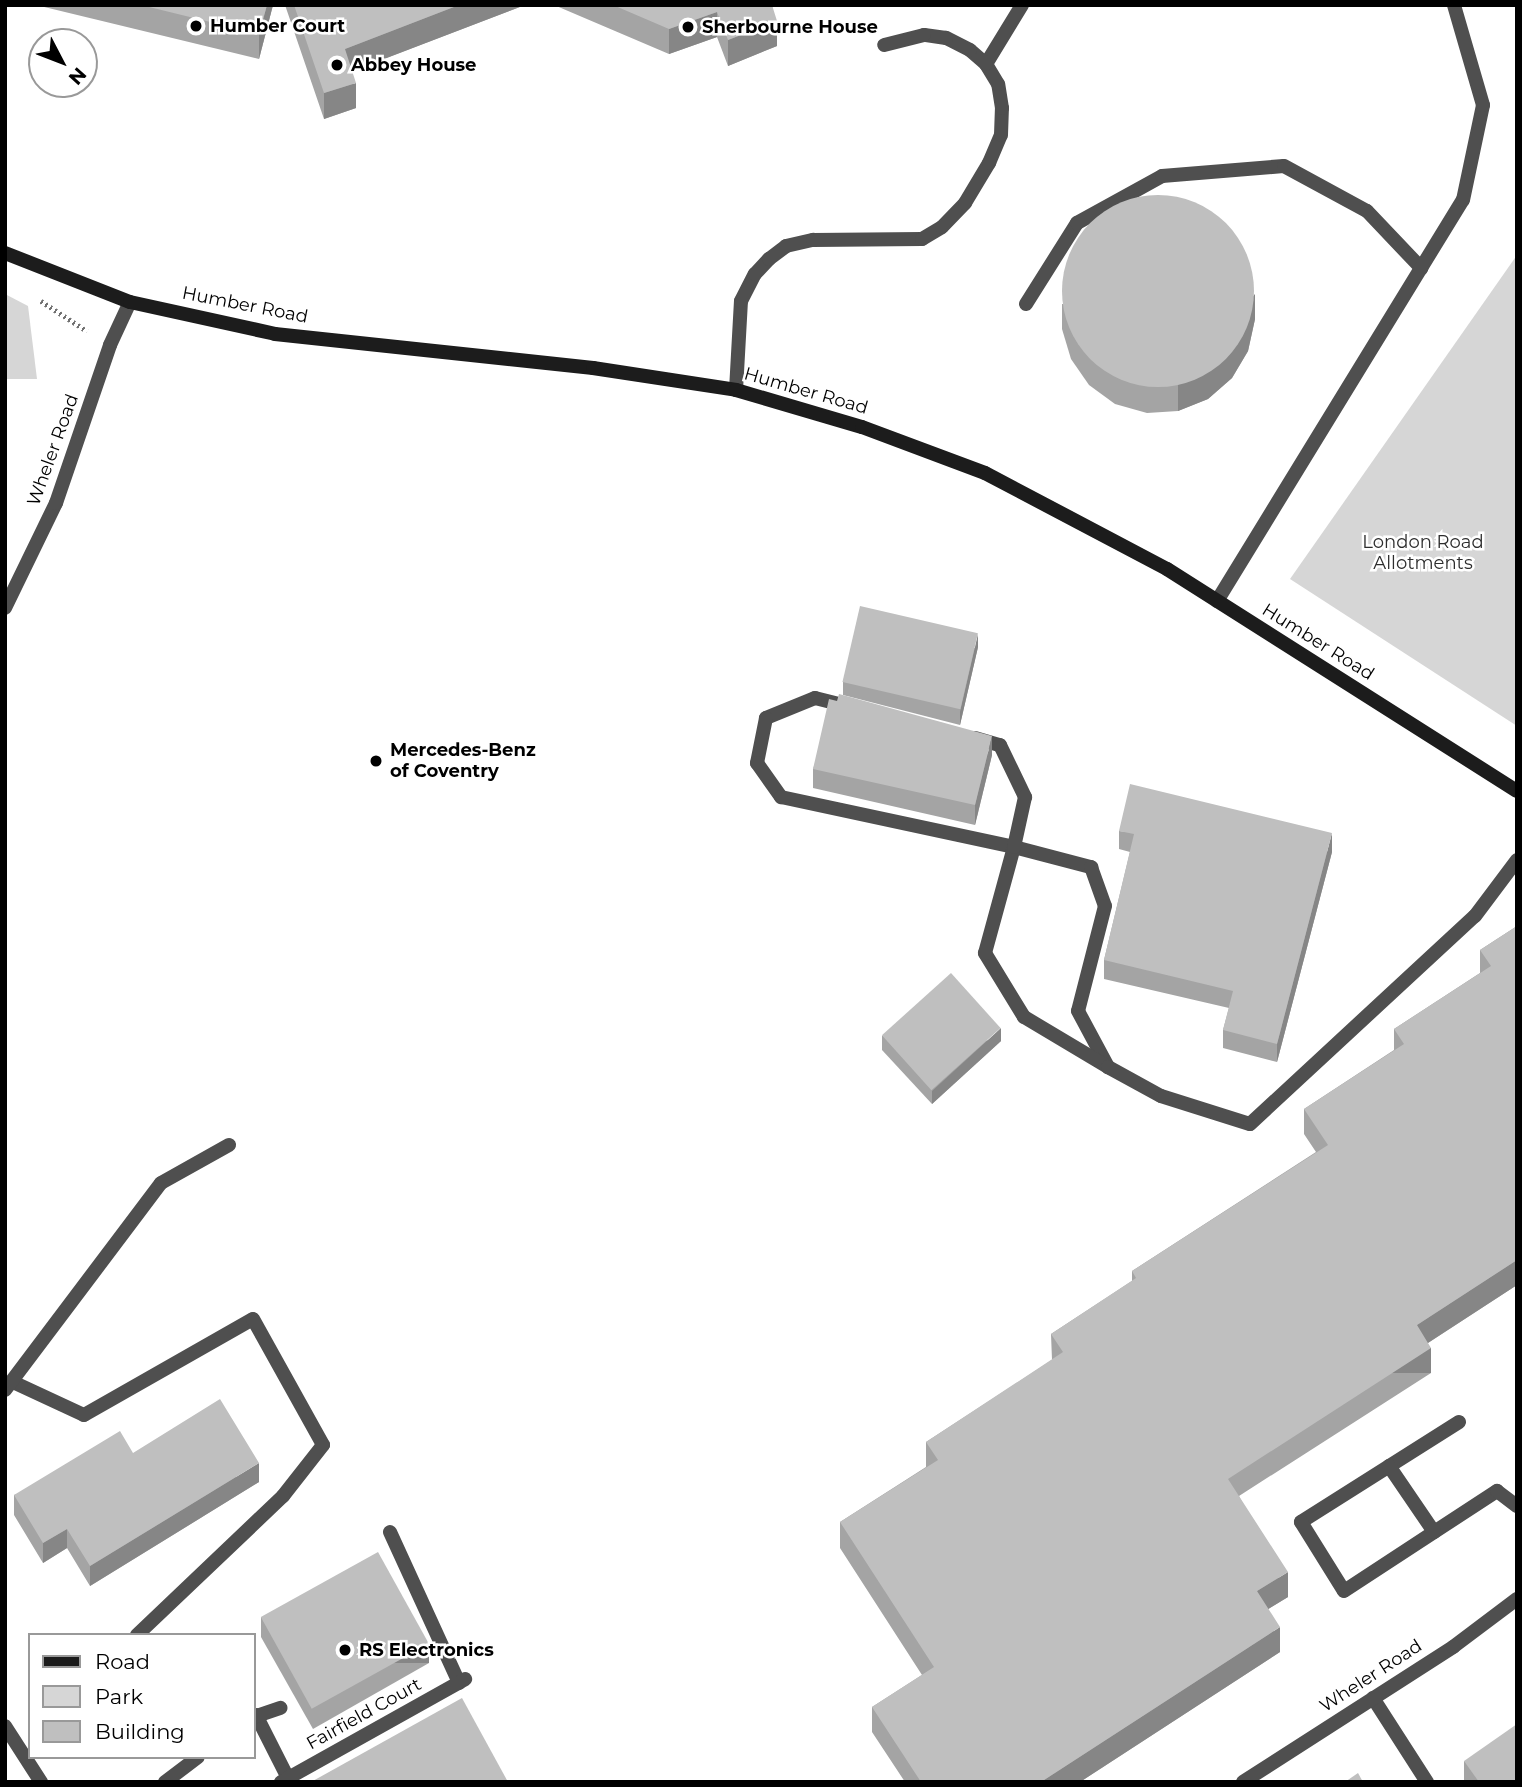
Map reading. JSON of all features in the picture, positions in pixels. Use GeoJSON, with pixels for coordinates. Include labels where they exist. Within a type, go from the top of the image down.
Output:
{"type":"FeatureCollection","features":[{"type":"Feature","properties":{"kind":"main road","name":"Humber Road"},"geometry":{"type":"LineString","coordinates":[[5,253],[130,302],[275,334],[593,368],[736,390],[862,426],[985,473],[1167,569],[1517,791]]}},
{"type":"Feature","properties":{"kind":"street"},"geometry":{"type":"LineString","coordinates":[[986,64],[1021,5]]}},
{"type":"Feature","properties":{"kind":"street"},"geometry":{"type":"LineString","coordinates":[[1217,601],[1462,200],[1483,105],[1454,5]]}},
{"type":"Feature","properties":{"kind":"street"},"geometry":{"type":"LineString","coordinates":[[736,390],[741,301],[755,274],[769,259],[786,246],[813,240],[922,239],[942,227],[965,203],[1001,135],[998,84],[986,64],[970,50],[946,38],[924,35],[884,45]]}},
{"type":"Feature","properties":{"kind":"street"},"geometry":{"type":"LineString","coordinates":[[1026,304],[1077,223],[1162,176],[1284,166],[1367,211],[1421,268]]}},
{"type":"Feature","properties":{"kind":"street","name":"Wheler Road"},"geometry":{"type":"LineString","coordinates":[[5,608],[57,503],[110,345],[130,302]]}},
{"type":"Feature","properties":{"kind":"street"},"geometry":{"type":"LineString","coordinates":[[868,711],[815,698],[766,718],[757,764],[781,797],[1014,847],[1091,867],[1105,906],[1078,1011],[1108,1067]]}},
{"type":"Feature","properties":{"kind":"street"},"geometry":{"type":"LineString","coordinates":[[961,735],[1000,745],[1025,797],[985,953],[1024,1017],[1161,1096],[1250,1124],[1475,916],[1517,860]]}},
{"type":"Feature","properties":{"kind":"street"},"geometry":{"type":"LineString","coordinates":[[139,1633],[283,1496],[323,1446],[253,1319],[84,1415],[10,1386],[161,1183],[229,1145]]}},
{"type":"Feature","properties":{"kind":"street"},"geometry":{"type":"LineString","coordinates":[[1459,1422],[1301,1522],[1344,1591],[1497,1490],[1517,1506]]}},
{"type":"Feature","properties":{"kind":"street"},"geometry":{"type":"LineString","coordinates":[[1389,1466],[1434,1532]]}},
{"type":"Feature","properties":{"kind":"street","name":"Fairfield Court"},"geometry":{"type":"LineString","coordinates":[[285,1780],[462,1681],[390,1532]]}},
{"type":"Feature","properties":{"kind":"street","name":"Wheler Road"},"geometry":{"type":"LineString","coordinates":[[1243,1782],[1373,1698],[1517,1599]]}},
{"type":"Feature","properties":{"kind":"street"},"geometry":{"type":"LineString","coordinates":[[1373,1698],[1427,1782]]}},
{"type":"Feature","properties":{"kind":"street"},"geometry":{"type":"LineString","coordinates":[[256,1716],[280,1708]]}},
{"type":"Feature","properties":{"kind":"street"},"geometry":{"type":"LineString","coordinates":[[256,1718],[285,1780]]}},
{"type":"Feature","properties":{"kind":"street"},"geometry":{"type":"LineString","coordinates":[[5,1726],[41,1782]]}},
{"type":"Feature","properties":{"kind":"street"},"geometry":{"type":"LineString","coordinates":[[165,1782],[195,1759]]}},
{"type":"Feature","properties":{"kind":"path"},"geometry":{"type":"LineString","coordinates":[[28,293],[110,345]]}},
{"type":"Feature","properties":{"kind":"green space","name":"London Road Allotments"},"geometry":{"type":"Polygon","coordinates":[[[1517,255],[1517,726],[1290,579],[1517,255]]]}},
{"type":"Feature","properties":{"kind":"green space"},"geometry":{"type":"Polygon","coordinates":[[[5,294],[28,306],[37,379],[5,379],[5,294]]]}},
{"type":"Feature","properties":{"kind":"building"},"geometry":{"type":"Polygon","coordinates":[[[141,5],[267,5],[259,34],[141,5]]]}},
{"type":"Feature","properties":{"kind":"building"},"geometry":{"type":"Polygon","coordinates":[[[294,5],[459,5],[345,49],[356,83],[324,93],[294,5]]]}},
{"type":"Feature","properties":{"kind":"building"},"geometry":{"type":"Polygon","coordinates":[[[613,5],[772,5],[777,21],[728,40],[717,12],[669,29],[613,5]]]}},
{"type":"Feature","properties":{"kind":"building"},"geometry":{"type":"Polygon","coordinates":[[[1158,195],[1195,202],[1226,223],[1247,254],[1254,291],[1247,328],[1226,359],[1195,380],[1158,387],[1121,380],[1090,359],[1069,328],[1062,291],[1069,254],[1090,223],[1121,202],[1158,195]]]}},
{"type":"Feature","properties":{"kind":"building"},"geometry":{"type":"Polygon","coordinates":[[[860,606],[978,633],[960,709],[842,682],[860,606]]]}},
{"type":"Feature","properties":{"kind":"building"},"geometry":{"type":"Polygon","coordinates":[[[839,694],[992,736],[975,805],[813,769],[829,699],[837,701],[839,694]]]}},
{"type":"Feature","properties":{"kind":"building"},"geometry":{"type":"Polygon","coordinates":[[[1130,784],[1332,833],[1277,1044],[1223,1030],[1233,991],[1104,960],[1134,834],[1119,831],[1130,784]]]}},
{"type":"Feature","properties":{"kind":"building"},"geometry":{"type":"Polygon","coordinates":[[[1517,926],[1517,1260],[1417,1325],[1431,1348],[1228,1479],[1288,1572],[1257,1591],[1280,1627],[1041,1782],[921,1782],[872,1707],[934,1667],[840,1522],[938,1460],[926,1442],[1063,1352],[1051,1334],[1136,1278],[1132,1271],[1328,1145],[1304,1109],[1404,1044],[1394,1029],[1491,966],[1480,950],[1517,926]]]}},
{"type":"Feature","properties":{"kind":"building"},"geometry":{"type":"Polygon","coordinates":[[[951,973],[1001,1028],[931,1090],[882,1035],[951,973]]]}},
{"type":"Feature","properties":{"kind":"building"},"geometry":{"type":"Polygon","coordinates":[[[220,1399],[259,1463],[90,1566],[67,1529],[43,1543],[14,1495],[120,1431],[133,1453],[220,1399]]]}},
{"type":"Feature","properties":{"kind":"building","name":"RS Electronics"},"geometry":{"type":"Polygon","coordinates":[[[378,1552],[429,1644],[312,1709],[261,1617],[378,1552]]]}},
{"type":"Feature","properties":{"kind":"building"},"geometry":{"type":"Polygon","coordinates":[[[462,1698],[508,1782],[311,1782],[462,1698]]]}},
{"type":"Feature","properties":{"kind":"building"},"geometry":{"type":"Polygon","coordinates":[[[1517,1724],[1517,1782],[1479,1782],[1464,1761],[1517,1724]]]}},
{"type":"Feature","properties":{"kind":"building"},"geometry":{"type":"Polygon","coordinates":[[[1358,1773],[1363,1782],[1345,1782],[1358,1773]]]}},
{"type":"Feature","properties":{"kind":"place","name":"Humber Court"},"geometry":{"type":"Point","coordinates":[196,26]}},
{"type":"Feature","properties":{"kind":"place","name":"Sherbourne House"},"geometry":{"type":"Point","coordinates":[688,27]}},
{"type":"Feature","properties":{"kind":"place","name":"Abbey House"},"geometry":{"type":"Point","coordinates":[337,65]}},
{"type":"Feature","properties":{"kind":"place","name":"Mercedes-Benz of Coventry"},"geometry":{"type":"Point","coordinates":[376,761]}},
{"type":"Feature","properties":{"kind":"place","name":"RS Electronics"},"geometry":{"type":"Point","coordinates":[345,1650]}}]}
